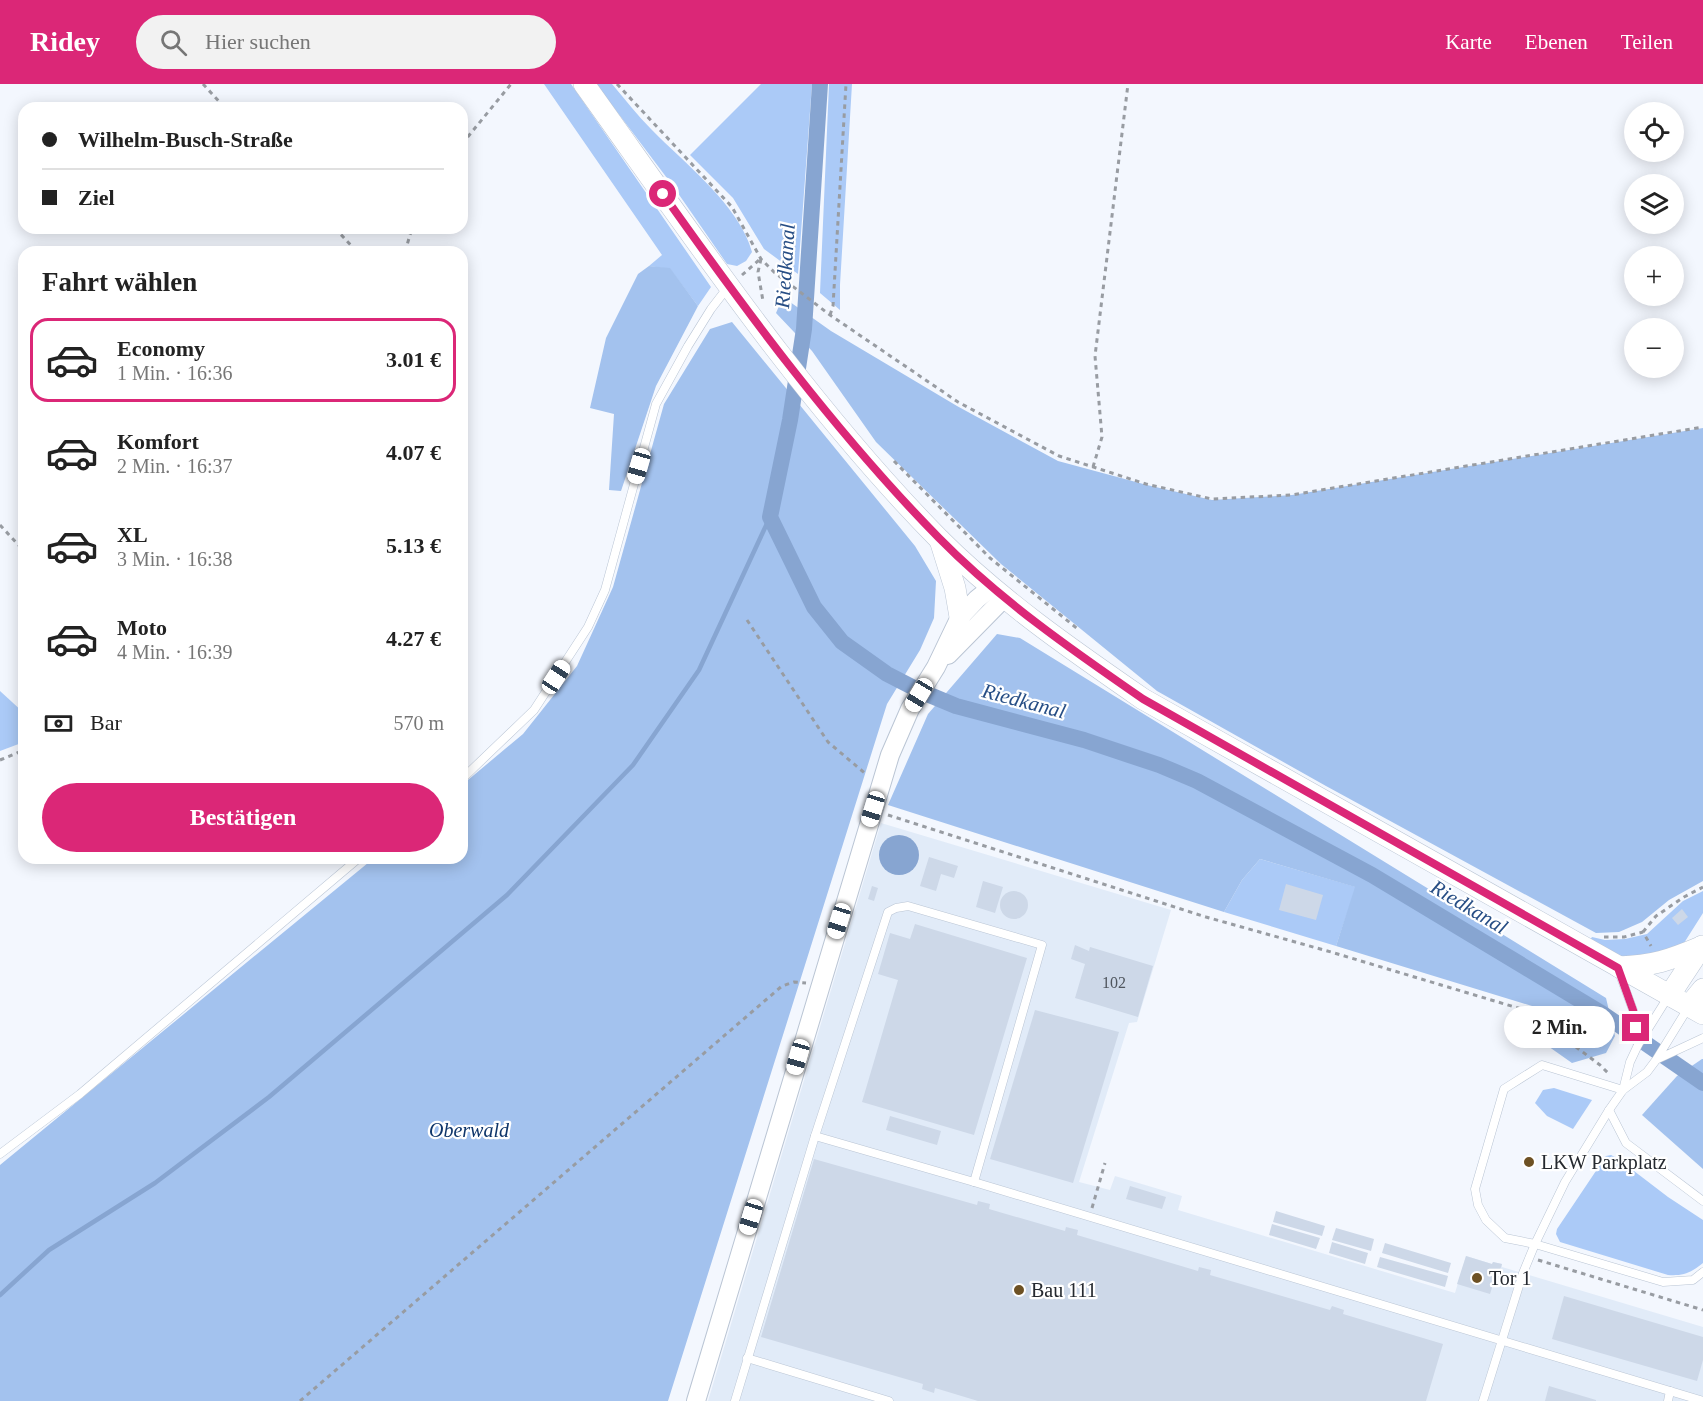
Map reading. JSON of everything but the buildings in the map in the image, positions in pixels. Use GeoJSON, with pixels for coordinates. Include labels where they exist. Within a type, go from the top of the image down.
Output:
{"type":"FeatureCollection","features":[{"type":"Feature","properties":{"kind":"main road"},"geometry":{"type":"LineString","coordinates":[[584,84],[729,286],[808,390],[870,464],[940,539],[999,592],[1072,650],[1143,699],[1618,968],[1696,1010],[1703,989]]}},
{"type":"Feature","properties":{"kind":"main road"},"geometry":{"type":"LineString","coordinates":[[940,539],[955,588],[960,617]]}},
{"type":"Feature","properties":{"kind":"main road"},"geometry":{"type":"LineString","coordinates":[[1618,968],[1660,963],[1702,946]]}},
{"type":"Feature","properties":{"kind":"main road"},"geometry":{"type":"LineString","coordinates":[[1669,996],[1702,946]]}},
{"type":"Feature","properties":{"kind":"street"},"geometry":{"type":"LineString","coordinates":[[696,1401],[890,755],[910,709],[936,667],[960,617],[977,599],[999,592]]}},
{"type":"Feature","properties":{"kind":"street"},"geometry":{"type":"LineString","coordinates":[[936,667],[999,592]]}},
{"type":"Feature","properties":{"kind":"lane"},"geometry":{"type":"LineString","coordinates":[[468,773],[534,710],[588,627],[605,590],[656,404],[688,346],[711,309],[729,286]]}},
{"type":"Feature","properties":{"kind":"lane"},"geometry":{"type":"LineString","coordinates":[[0,1154],[80,1094],[352,864]]}},
{"type":"Feature","properties":{"kind":"lane"},"geometry":{"type":"LineString","coordinates":[[735,1401],[815,1136],[888,912],[896,908],[908,906],[1042,945],[974,1182]]}},
{"type":"Feature","properties":{"kind":"lane"},"geometry":{"type":"LineString","coordinates":[[1618,968],[1633,1010],[1638,1046]]}},
{"type":"Feature","properties":{"kind":"lane"},"geometry":{"type":"LineString","coordinates":[[1623,1090],[1630,1062],[1645,1033],[1669,996]]}},
{"type":"Feature","properties":{"kind":"lane"},"geometry":{"type":"LineString","coordinates":[[1484,1401],[1523,1273],[1565,1182],[1623,1090],[1647,1072],[1665,1046],[1696,1010]]}},
{"type":"Feature","properties":{"kind":"lane"},"geometry":{"type":"LineString","coordinates":[[1656,1060],[1703,1038]]}},
{"type":"Feature","properties":{"kind":"lane"},"geometry":{"type":"LineString","coordinates":[[1623,1090],[1542,1065],[1504,1089],[1475,1189],[1478,1205],[1486,1220],[1504,1238],[1663,1282],[1693,1280],[1703,1272]]}},
{"type":"Feature","properties":{"kind":"lane"},"geometry":{"type":"LineString","coordinates":[[1609,1110],[1626,1143],[1703,1201]]}},
{"type":"Feature","properties":{"kind":"lane"},"geometry":{"type":"LineString","coordinates":[[815,1136],[1703,1401]]}},
{"type":"Feature","properties":{"kind":"lane"},"geometry":{"type":"LineString","coordinates":[[747,1358],[889,1401]]}},
{"type":"Feature","properties":{"kind":"lane"},"geometry":{"type":"LineString","coordinates":[[1668,1401],[1670,1391]]}},
{"type":"Feature","properties":{"kind":"path"},"geometry":{"type":"LineString","coordinates":[[203,84],[220,102]]}},
{"type":"Feature","properties":{"kind":"path"},"geometry":{"type":"LineString","coordinates":[[468,137],[511,84]]}},
{"type":"Feature","properties":{"kind":"path"},"geometry":{"type":"LineString","coordinates":[[617,84],[732,207],[761,258],[774,272],[830,315],[958,402],[1059,456],[1146,484],[1212,499],[1292,495],[1703,427]]}},
{"type":"Feature","properties":{"kind":"path"},"geometry":{"type":"LineString","coordinates":[[830,315],[834,306],[846,84]]}},
{"type":"Feature","properties":{"kind":"path"},"geometry":{"type":"LineString","coordinates":[[1093,467],[1102,437],[1095,356],[1128,84]]}},
{"type":"Feature","properties":{"kind":"path"},"geometry":{"type":"LineString","coordinates":[[340,234],[352,246]]}},
{"type":"Feature","properties":{"kind":"path"},"geometry":{"type":"LineString","coordinates":[[729,286],[761,258]]}},
{"type":"Feature","properties":{"kind":"path"},"geometry":{"type":"LineString","coordinates":[[761,258],[758,273],[763,306]]}},
{"type":"Feature","properties":{"kind":"path"},"geometry":{"type":"LineString","coordinates":[[892,459],[990,558]]}},
{"type":"Feature","properties":{"kind":"path"},"geometry":{"type":"LineString","coordinates":[[0,525],[18,544]]}},
{"type":"Feature","properties":{"kind":"path"},"geometry":{"type":"LineString","coordinates":[[747,620],[828,742],[867,775]]}},
{"type":"Feature","properties":{"kind":"path"},"geometry":{"type":"LineString","coordinates":[[0,760],[18,752]]}},
{"type":"Feature","properties":{"kind":"path"},"geometry":{"type":"LineString","coordinates":[[873,809],[1206,917],[1528,1011],[1600,1065],[1623,1090]]}},
{"type":"Feature","properties":{"kind":"path"},"geometry":{"type":"LineString","coordinates":[[1644,932],[1656,916],[1703,887]]}},
{"type":"Feature","properties":{"kind":"path"},"geometry":{"type":"LineString","coordinates":[[300,1401],[782,986],[794,982],[806,983],[819,988]]}},
{"type":"Feature","properties":{"kind":"path"},"geometry":{"type":"LineString","coordinates":[[1090,1217],[1105,1163]]}},
{"type":"Feature","properties":{"kind":"path"},"geometry":{"type":"LineString","coordinates":[[1530,1258],[1703,1310]]}},
{"type":"Feature","properties":{"kind":"shaded area"},"geometry":{"type":"Polygon","coordinates":[[[544,84],[571,84],[711,287],[698,306],[670,269],[649,266],[662,255],[544,84]]]}},
{"type":"Feature","properties":{"kind":"shaded area"},"geometry":{"type":"Polygon","coordinates":[[[596,84],[612,84],[646,124],[723,202],[746,235],[752,252],[746,261],[737,266],[727,264],[673,186],[596,84]]]}},
{"type":"Feature","properties":{"kind":"shaded area"},"geometry":{"type":"Polygon","coordinates":[[[761,84],[812,84],[798,274],[764,249],[733,198],[690,155],[761,84]]]}},
{"type":"Feature","properties":{"kind":"shaded area"},"geometry":{"type":"Polygon","coordinates":[[[829,84],[852,84],[840,310],[820,293],[829,84]]]}},
{"type":"Feature","properties":{"kind":"shaded area"},"geometry":{"type":"Polygon","coordinates":[[[0,691],[18,708],[18,744],[0,751],[0,691]]]}},
{"type":"Feature","properties":{"kind":"shaded area"},"geometry":{"type":"Polygon","coordinates":[[[881,823],[1171,910],[1137,1022],[1129,1023],[1079,1182],[1110,1190],[1115,1176],[1182,1196],[1178,1210],[1455,1293],[1466,1256],[1492,1264],[1493,1262],[1502,1264],[1502,1267],[1703,1327],[1703,1401],[708,1401],[881,823]]]}},
{"type":"Feature","properties":{"kind":"shaded area"},"geometry":{"type":"Polygon","coordinates":[[[899,835],[907,836],[913,841],[918,847],[918,863],[913,869],[907,874],[899,875],[891,874],[885,869],[880,863],[879,855],[880,847],[885,841],[891,836],[899,835]]]}},
{"type":"Feature","properties":{"kind":"shaded area"},"geometry":{"type":"Polygon","coordinates":[[[1260,859],[1356,887],[1336,946],[1224,912],[1242,880],[1260,859]]]}},
{"type":"Feature","properties":{"kind":"shaded area"},"geometry":{"type":"Polygon","coordinates":[[[1703,891],[1703,913],[1684,943],[1672,954],[1622,957],[1590,940],[1592,937],[1605,940],[1625,939],[1647,934],[1683,901],[1703,891]]]}},
{"type":"Feature","properties":{"kind":"shaded area"},"geometry":{"type":"Polygon","coordinates":[[[1554,1088],[1592,1100],[1573,1129],[1547,1116],[1535,1103],[1543,1090],[1554,1088]]]}},
{"type":"Feature","properties":{"kind":"shaded area"},"geometry":{"type":"Polygon","coordinates":[[[1611,1155],[1703,1220],[1703,1263],[1687,1273],[1668,1275],[1560,1242],[1556,1234],[1557,1229],[1606,1156],[1611,1155]]]}},
{"type":"Feature","properties":{"kind":"green space"},"geometry":{"type":"Polygon","coordinates":[[[649,266],[670,268],[698,306],[656,386],[621,491],[609,490],[614,414],[590,408],[606,338],[638,274],[649,266]]]}},
{"type":"Feature","properties":{"kind":"green space"},"geometry":{"type":"Polygon","coordinates":[[[783,297],[831,331],[957,406],[1058,461],[1212,500],[1292,495],[1703,428],[1703,881],[1669,900],[1642,922],[1619,932],[1596,933],[1157,691],[1001,564],[876,442],[812,351],[776,313],[783,297]]]}},
{"type":"Feature","properties":{"kind":"green space","name":"Oberwald"},"geometry":{"type":"Polygon","coordinates":[[[732,322],[915,546],[936,581],[934,618],[920,650],[887,704],[668,1401],[0,1401],[0,1165],[367,864],[468,864],[468,780],[523,734],[577,666],[613,587],[664,404],[710,329],[732,322]]]}},
{"type":"Feature","properties":{"kind":"green space"},"geometry":{"type":"Polygon","coordinates":[[[997,634],[1020,638],[1606,998],[1615,1036],[1606,1053],[1572,1063],[1545,1044],[1532,1006],[1336,946],[1355,887],[1260,859],[1242,880],[1224,912],[888,805],[928,714],[997,634]]]}},
{"type":"Feature","properties":{"kind":"green space"},"geometry":{"type":"Polygon","coordinates":[[[1702,1059],[1703,1169],[1642,1115],[1677,1076],[1702,1059]]]}},
{"type":"Feature","properties":{"kind":"waterway","name":"Riedkanal"},"geometry":{"type":"LineString","coordinates":[[820,84],[804,329],[790,420],[770,517],[814,607],[842,642],[887,674],[956,706],[1084,740],[1159,765],[1197,781],[1372,875],[1603,1014],[1703,1083]]}},
{"type":"Feature","properties":{"kind":"waterway"},"geometry":{"type":"LineString","coordinates":[[0,1295],[49,1250],[155,1183],[269,1097],[507,895],[633,765],[699,670],[770,517]]}},
{"type":"Feature","properties":{"kind":"place","name":"LKW Parkplatz"},"geometry":{"type":"Point","coordinates":[1529,1162]}},
{"type":"Feature","properties":{"kind":"place","name":"Tor 1"},"geometry":{"type":"Point","coordinates":[1477,1278]}},
{"type":"Feature","properties":{"kind":"place","name":"Bau 111"},"geometry":{"type":"Point","coordinates":[1019,1290]}},
{"type":"Feature","properties":{"kind":"route"},"geometry":{"type":"LineString","coordinates":[[663,194],[808,390],[870,464],[940,539],[992,587],[1072,650],[1143,699],[1618,968],[1633,1010],[1636,1028]]}}]}
